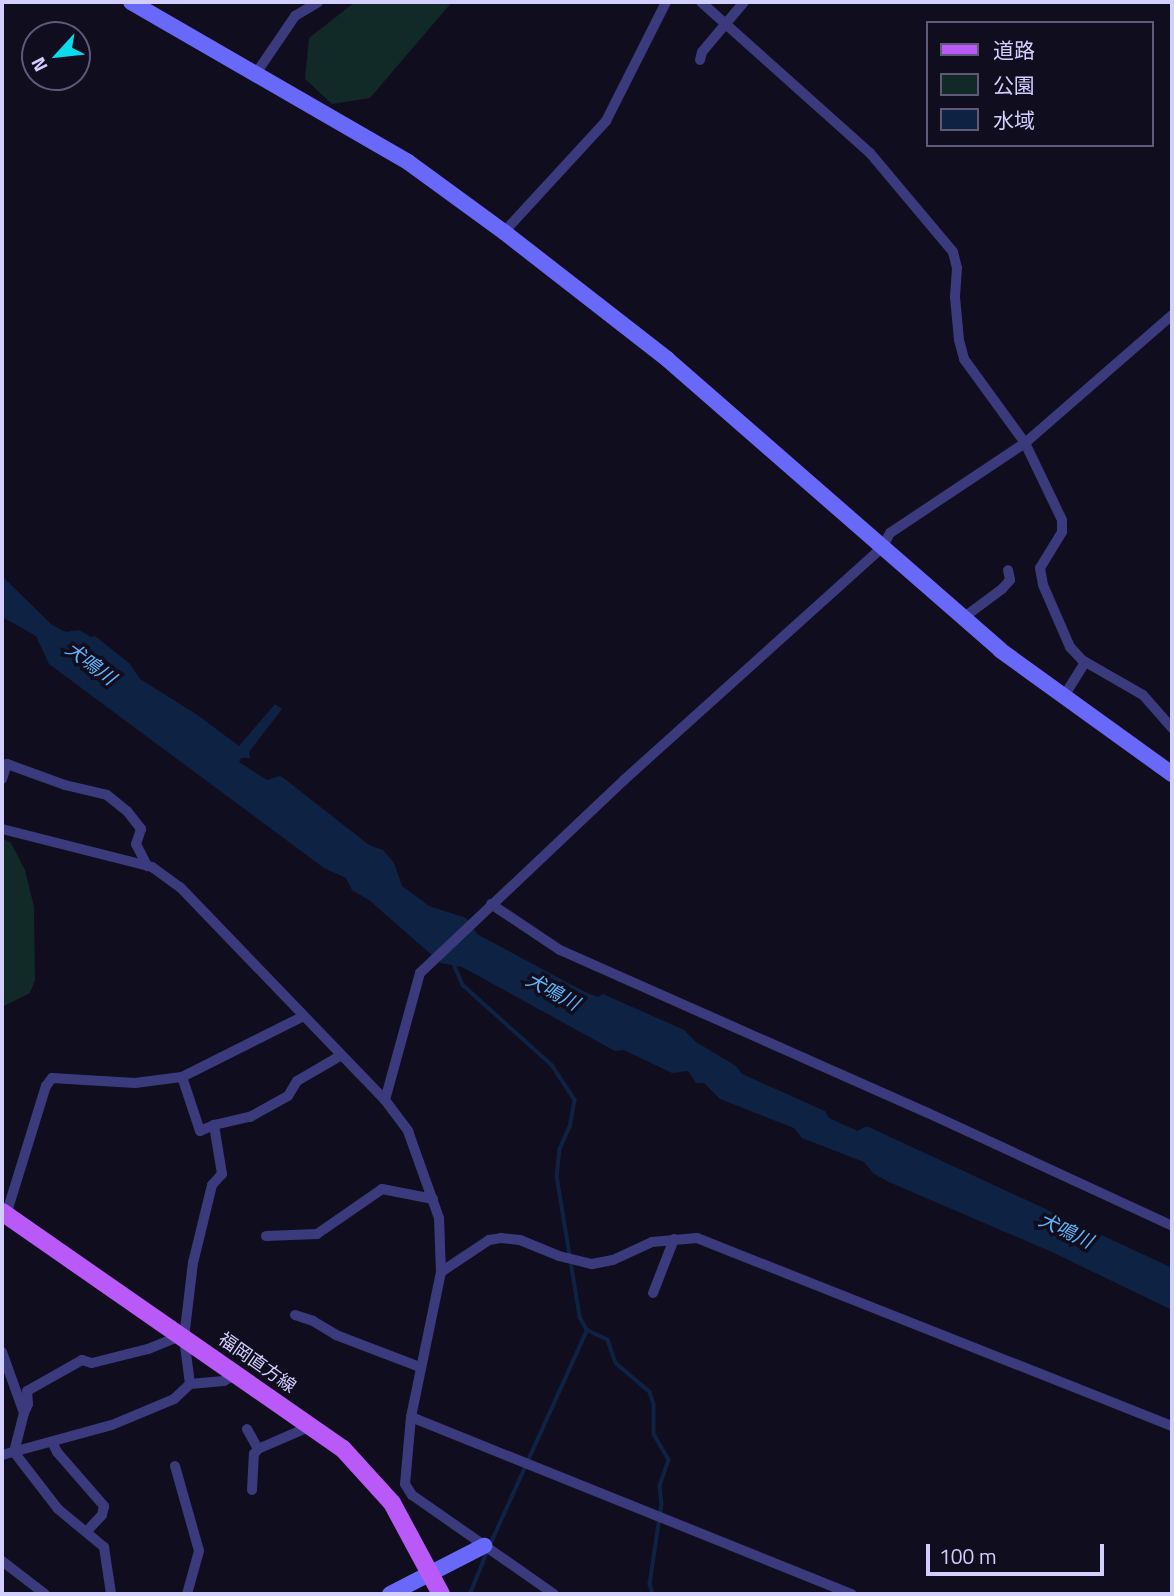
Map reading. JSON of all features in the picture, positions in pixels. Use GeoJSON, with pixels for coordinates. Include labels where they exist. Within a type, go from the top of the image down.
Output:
{"type":"FeatureCollection","features":[{"type":"Feature","properties":{"kind":"main road","name":"福岡直方線"},"geometry":{"type":"LineString","coordinates":[[4,1214],[342,1449],[392,1503],[441,1594]]}},
{"type":"Feature","properties":{"kind":"street"},"geometry":{"type":"LineString","coordinates":[[131,2],[257,72],[408,162],[504,232],[667,359],[1000,650],[1170,768]]}},
{"type":"Feature","properties":{"kind":"street"},"geometry":{"type":"LineString","coordinates":[[257,72],[295,16],[318,2]]}},
{"type":"Feature","properties":{"kind":"street"},"geometry":{"type":"LineString","coordinates":[[504,232],[606,121],[666,2]]}},
{"type":"Feature","properties":{"kind":"street"},"geometry":{"type":"LineString","coordinates":[[701,2],[870,153],[953,252],[957,268],[955,297],[959,340],[964,359],[1025,443],[1062,520],[1062,532],[1040,568],[1043,585],[1070,648],[1085,662],[1143,695],[1172,728]]}},
{"type":"Feature","properties":{"kind":"street"},"geometry":{"type":"LineString","coordinates":[[700,60],[702,52],[744,2]]}},
{"type":"Feature","properties":{"kind":"street"},"geometry":{"type":"LineString","coordinates":[[385,1100],[420,973],[491,904],[882,548],[890,533],[1025,443],[1172,315]]}},
{"type":"Feature","properties":{"kind":"street"},"geometry":{"type":"LineString","coordinates":[[963,618],[1002,589],[1010,580],[1008,570]]}},
{"type":"Feature","properties":{"kind":"street"},"geometry":{"type":"LineString","coordinates":[[1064,696],[1085,662]]}},
{"type":"Feature","properties":{"kind":"street"},"geometry":{"type":"LineString","coordinates":[[2,779],[7,764],[65,785],[107,795],[141,829],[136,844],[148,866]]}},
{"type":"Feature","properties":{"kind":"street"},"geometry":{"type":"LineString","coordinates":[[2,830],[148,866],[180,887],[385,1100],[408,1131],[439,1218],[440,1272],[411,1417],[405,1483],[412,1495],[554,1594]]}},
{"type":"Feature","properties":{"kind":"street"},"geometry":{"type":"LineString","coordinates":[[491,904],[561,950],[928,1113],[1172,1226]]}},
{"type":"Feature","properties":{"kind":"street"},"geometry":{"type":"LineString","coordinates":[[4,1214],[46,1086],[52,1078],[135,1083],[182,1077],[304,1016]]}},
{"type":"Feature","properties":{"kind":"street"},"geometry":{"type":"LineString","coordinates":[[182,1077],[200,1131],[250,1117],[288,1096],[297,1081],[340,1056]]}},
{"type":"Feature","properties":{"kind":"street"},"geometry":{"type":"LineString","coordinates":[[190,1384],[181,1336],[193,1263],[212,1185],[222,1174],[214,1125]]}},
{"type":"Feature","properties":{"kind":"street"},"geometry":{"type":"LineString","coordinates":[[266,1236],[317,1234],[382,1189],[433,1199]]}},
{"type":"Feature","properties":{"kind":"street"},"geometry":{"type":"LineString","coordinates":[[440,1272],[489,1240],[501,1238],[520,1240],[559,1256],[592,1264],[613,1260],[652,1242],[697,1238],[1172,1426]]}},
{"type":"Feature","properties":{"kind":"street"},"geometry":{"type":"LineString","coordinates":[[653,1293],[674,1239]]}},
{"type":"Feature","properties":{"kind":"street"},"geometry":{"type":"LineString","coordinates":[[295,1315],[313,1321],[336,1335],[420,1367]]}},
{"type":"Feature","properties":{"kind":"street"},"geometry":{"type":"LineString","coordinates":[[14,1452],[28,1404],[27,1391],[82,1360],[92,1363],[148,1349],[181,1336]]}},
{"type":"Feature","properties":{"kind":"street"},"geometry":{"type":"LineString","coordinates":[[2,1352],[24,1413]]}},
{"type":"Feature","properties":{"kind":"street"},"geometry":{"type":"LineString","coordinates":[[2,1455],[112,1425],[174,1399],[190,1384],[224,1381],[236,1374]]}},
{"type":"Feature","properties":{"kind":"street"},"geometry":{"type":"LineString","coordinates":[[411,1417],[852,1594]]}},
{"type":"Feature","properties":{"kind":"street"},"geometry":{"type":"LineString","coordinates":[[252,1490],[254,1454],[258,1449],[311,1426]]}},
{"type":"Feature","properties":{"kind":"street"},"geometry":{"type":"LineString","coordinates":[[247,1429],[258,1449]]}},
{"type":"Feature","properties":{"kind":"street"},"geometry":{"type":"LineString","coordinates":[[52,1442],[57,1452],[104,1506],[102,1515],[86,1532]]}},
{"type":"Feature","properties":{"kind":"street"},"geometry":{"type":"LineString","coordinates":[[14,1452],[58,1509],[104,1546],[111,1594]]}},
{"type":"Feature","properties":{"kind":"street"},"geometry":{"type":"LineString","coordinates":[[175,1466],[199,1551],[187,1594]]}},
{"type":"Feature","properties":{"kind":"street"},"geometry":{"type":"LineString","coordinates":[[390,1594],[484,1546]]}},
{"type":"Feature","properties":{"kind":"street"},"geometry":{"type":"LineString","coordinates":[[2,1561],[45,1594]]}},
{"type":"Feature","properties":{"kind":"green space"},"geometry":{"type":"Polygon","coordinates":[[[355,2],[452,2],[370,98],[332,104],[305,79],[309,38],[355,2]]]}},
{"type":"Feature","properties":{"kind":"green space"},"geometry":{"type":"Polygon","coordinates":[[[2,838],[11,843],[25,870],[34,907],[35,980],[30,993],[2,1007],[2,838]]]}},
{"type":"Feature","properties":{"kind":"water"},"geometry":{"type":"Polygon","coordinates":[[[2,576],[52,625],[66,632],[79,630],[91,637],[95,636],[130,664],[140,679],[196,714],[239,746],[275,704],[282,709],[249,752],[250,758],[241,758],[239,762],[267,780],[280,776],[369,845],[383,850],[394,863],[402,886],[429,906],[466,918],[477,934],[585,992],[598,997],[603,994],[684,1030],[696,1042],[736,1066],[742,1074],[825,1111],[829,1118],[882,1142],[901,1158],[922,1166],[928,1172],[974,1189],[1057,1230],[1172,1270],[1172,1310],[1052,1252],[889,1182],[874,1174],[864,1162],[802,1138],[794,1128],[720,1099],[704,1083],[696,1083],[688,1071],[672,1073],[624,1050],[615,1051],[462,967],[441,963],[369,900],[352,890],[346,878],[324,868],[49,664],[36,636],[2,617],[2,576]]]}},
{"type":"Feature","properties":{"kind":"waterway"},"geometry":{"type":"LineString","coordinates":[[454,964],[463,985],[552,1065],[575,1100],[570,1127],[560,1149],[557,1176],[580,1317],[587,1330],[608,1340],[616,1363],[650,1392],[654,1404],[654,1434],[669,1460],[660,1486],[662,1504],[650,1584],[653,1594]]}},
{"type":"Feature","properties":{"kind":"waterway","name":"犬鳴川"},"geometry":{"type":"LineString","coordinates":[[866,1137],[1172,1279]]}},
{"type":"Feature","properties":{"kind":"waterway"},"geometry":{"type":"LineString","coordinates":[[490,1545],[587,1330]]}},
{"type":"Feature","properties":{"kind":"waterway"},"geometry":{"type":"LineString","coordinates":[[470,1594],[487,1552]]}}]}
